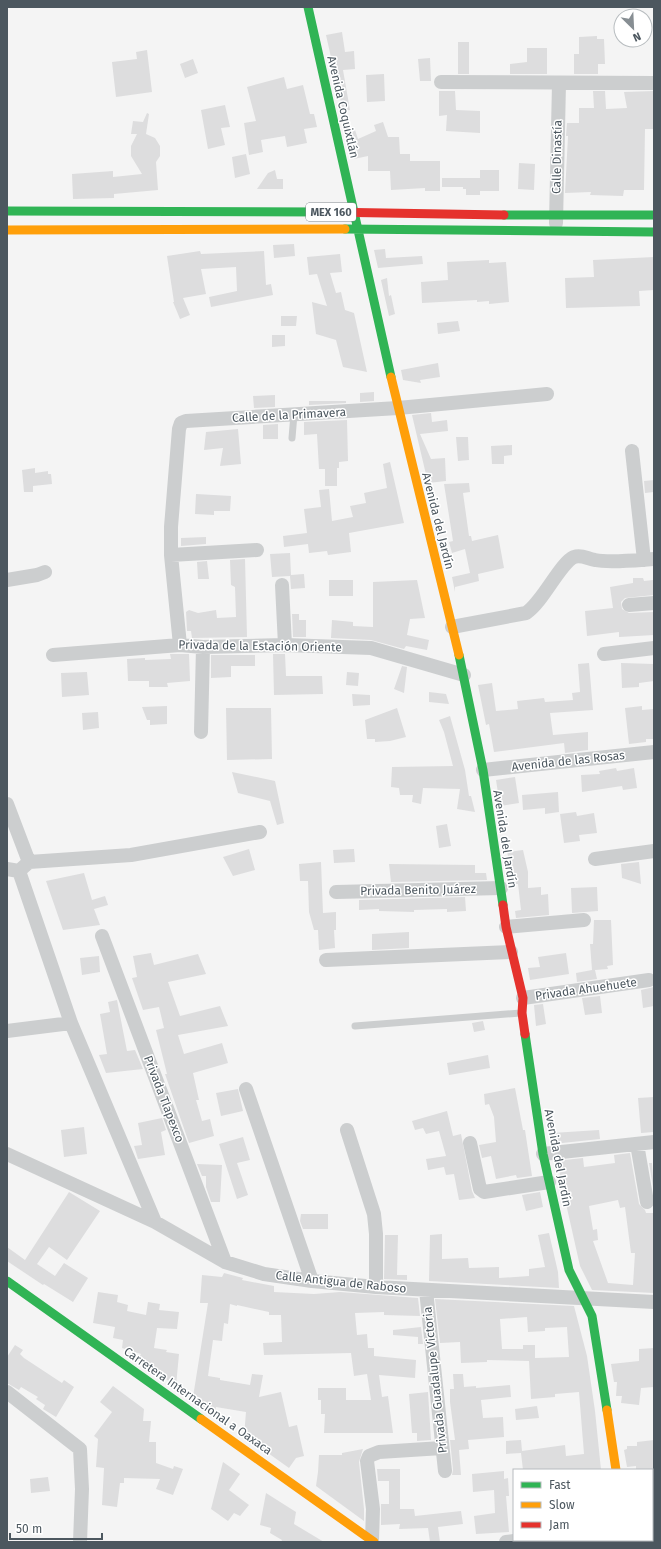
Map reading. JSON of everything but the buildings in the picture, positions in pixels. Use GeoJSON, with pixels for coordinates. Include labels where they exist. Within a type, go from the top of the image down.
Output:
{"type":"FeatureCollection","features":[{"type":"Feature","properties":{"kind":"main road","name":"Avenida Coquixtlán"},"geometry":{"type":"LineString","coordinates":[[308,7],[355,212]]}},
{"type":"Feature","properties":{"kind":"main road","name":"MEX 160"},"geometry":{"type":"LineString","coordinates":[[7,211],[355,212],[556,216],[654,215]]}},
{"type":"Feature","properties":{"kind":"main road","name":"Avenida del Jardín"},"geometry":{"type":"LineString","coordinates":[[355,212],[357,229],[398,408],[464,676],[483,770],[506,927],[523,998],[522,1013],[543,1154],[569,1270],[592,1316],[616,1469]]}},
{"type":"Feature","properties":{"kind":"main road","name":"MEX 160"},"geometry":{"type":"LineString","coordinates":[[7,230],[357,229],[654,232]]}},
{"type":"Feature","properties":{"kind":"main road","name":"Carretera Internacional a Oaxaca"},"geometry":{"type":"LineString","coordinates":[[7,1280],[373,1541]]}},
{"type":"Feature","properties":{"kind":"main road"},"geometry":{"type":"LineString","coordinates":[[32,1314],[39,1304]]}},
{"type":"Feature","properties":{"kind":"street"},"geometry":{"type":"LineString","coordinates":[[441,82],[654,83]]}},
{"type":"Feature","properties":{"kind":"street","name":"Calle Dinastía"},"geometry":{"type":"LineString","coordinates":[[556,232],[559,82]]}},
{"type":"Feature","properties":{"kind":"street","name":"Calle de la Primavera"},"geometry":{"type":"LineString","coordinates":[[171,555],[179,429],[181,423],[186,420],[398,408],[547,394]]}},
{"type":"Feature","properties":{"kind":"street"},"geometry":{"type":"LineString","coordinates":[[452,627],[526,613],[534,608],[564,567],[573,558],[582,556],[595,560],[649,559],[632,451]]}},
{"type":"Feature","properties":{"kind":"street"},"geometry":{"type":"LineString","coordinates":[[180,645],[171,555],[257,550]]}},
{"type":"Feature","properties":{"kind":"street"},"geometry":{"type":"LineString","coordinates":[[7,580],[37,575],[45,572]]}},
{"type":"Feature","properties":{"kind":"street"},"geometry":{"type":"LineString","coordinates":[[282,585],[285,645]]}},
{"type":"Feature","properties":{"kind":"street"},"geometry":{"type":"LineString","coordinates":[[629,606],[654,604]]}},
{"type":"Feature","properties":{"kind":"street","name":"Privada de la Estación Oriente"},"geometry":{"type":"LineString","coordinates":[[53,656],[180,645],[203,647],[285,645],[371,648],[464,676]]}},
{"type":"Feature","properties":{"kind":"street"},"geometry":{"type":"LineString","coordinates":[[201,732],[203,647]]}},
{"type":"Feature","properties":{"kind":"street"},"geometry":{"type":"LineString","coordinates":[[604,654],[654,648]]}},
{"type":"Feature","properties":{"kind":"street","name":"Avenida de las Rosas"},"geometry":{"type":"LineString","coordinates":[[483,770],[654,752]]}},
{"type":"Feature","properties":{"kind":"street"},"geometry":{"type":"LineString","coordinates":[[7,804],[18,867],[71,1023],[155,1222]]}},
{"type":"Feature","properties":{"kind":"street"},"geometry":{"type":"LineString","coordinates":[[18,867],[131,855],[260,832]]}},
{"type":"Feature","properties":{"kind":"street"},"geometry":{"type":"LineString","coordinates":[[595,859],[654,851]]}},
{"type":"Feature","properties":{"kind":"street","name":"Privada Benito Juárez"},"geometry":{"type":"LineString","coordinates":[[336,892],[501,888]]}},
{"type":"Feature","properties":{"kind":"street"},"geometry":{"type":"LineString","coordinates":[[506,927],[584,920]]}},
{"type":"Feature","properties":{"kind":"street","name":"Privada Tlapexco"},"geometry":{"type":"LineString","coordinates":[[102,936],[225,1262]]}},
{"type":"Feature","properties":{"kind":"street"},"geometry":{"type":"LineString","coordinates":[[326,960],[511,952]]}},
{"type":"Feature","properties":{"kind":"street","name":"Privada Ahuehuete"},"geometry":{"type":"LineString","coordinates":[[523,998],[649,980]]}},
{"type":"Feature","properties":{"kind":"street"},"geometry":{"type":"LineString","coordinates":[[7,1031],[71,1023]]}},
{"type":"Feature","properties":{"kind":"street"},"geometry":{"type":"LineString","coordinates":[[246,1089],[312,1281]]}},
{"type":"Feature","properties":{"kind":"street"},"geometry":{"type":"LineString","coordinates":[[346,1130],[374,1214],[376,1234],[376,1287]]}},
{"type":"Feature","properties":{"kind":"street"},"geometry":{"type":"LineString","coordinates":[[543,1154],[654,1142]]}},
{"type":"Feature","properties":{"kind":"street"},"geometry":{"type":"LineString","coordinates":[[470,1143],[480,1189],[484,1192],[549,1182]]}},
{"type":"Feature","properties":{"kind":"street"},"geometry":{"type":"LineString","coordinates":[[637,1144],[647,1202]]}},
{"type":"Feature","properties":{"kind":"street","name":"Calle Antigua de Raboso"},"geometry":{"type":"LineString","coordinates":[[7,1154],[155,1222],[225,1262],[264,1274],[312,1281],[376,1287],[654,1302]]}},
{"type":"Feature","properties":{"kind":"street","name":"Privada Guadalupe Victoria"},"geometry":{"type":"LineString","coordinates":[[426,1290],[445,1471]]}},
{"type":"Feature","properties":{"kind":"street"},"geometry":{"type":"LineString","coordinates":[[7,1392],[80,1449],[82,1489],[80,1542]]}},
{"type":"Feature","properties":{"kind":"street"},"geometry":{"type":"LineString","coordinates":[[373,1541],[373,1508],[367,1461],[369,1456],[379,1452],[442,1448]]}},
{"type":"Feature","properties":{"kind":"lane"},"geometry":{"type":"LineString","coordinates":[[292,438],[294,414]]}},
{"type":"Feature","properties":{"kind":"lane"},"geometry":{"type":"LineString","coordinates":[[355,1026],[522,1013]]}},
{"type":"Feature","properties":{"kind":"traffic: fast"},"geometry":{"type":"LineString","coordinates":[[308,7],[391,377]]}},
{"type":"Feature","properties":{"kind":"traffic: fast"},"geometry":{"type":"LineString","coordinates":[[7,211],[325,212]]}},
{"type":"Feature","properties":{"kind":"traffic: fast"},"geometry":{"type":"LineString","coordinates":[[504,215],[654,215]]}},
{"type":"Feature","properties":{"kind":"traffic: fast"},"geometry":{"type":"LineString","coordinates":[[345,229],[654,232]]}},
{"type":"Feature","properties":{"kind":"traffic: fast"},"geometry":{"type":"LineString","coordinates":[[459,655],[483,770],[503,905]]}},
{"type":"Feature","properties":{"kind":"traffic: fast"},"geometry":{"type":"LineString","coordinates":[[525,1034],[543,1154],[569,1270],[592,1316],[607,1410]]}},
{"type":"Feature","properties":{"kind":"traffic: fast"},"geometry":{"type":"LineString","coordinates":[[7,1281],[201,1419]]}},
{"type":"Feature","properties":{"kind":"traffic: slow"},"geometry":{"type":"LineString","coordinates":[[7,230],[345,229]]}},
{"type":"Feature","properties":{"kind":"traffic: slow"},"geometry":{"type":"LineString","coordinates":[[391,377],[459,655]]}},
{"type":"Feature","properties":{"kind":"traffic: slow"},"geometry":{"type":"LineString","coordinates":[[607,1410],[616,1469]]}},
{"type":"Feature","properties":{"kind":"traffic: slow"},"geometry":{"type":"LineString","coordinates":[[201,1419],[374,1542]]}},
{"type":"Feature","properties":{"kind":"traffic: jam"},"geometry":{"type":"LineString","coordinates":[[325,212],[504,215]]}},
{"type":"Feature","properties":{"kind":"traffic: jam"},"geometry":{"type":"LineString","coordinates":[[503,905],[506,927],[523,998],[522,1013],[525,1034]]}}]}
